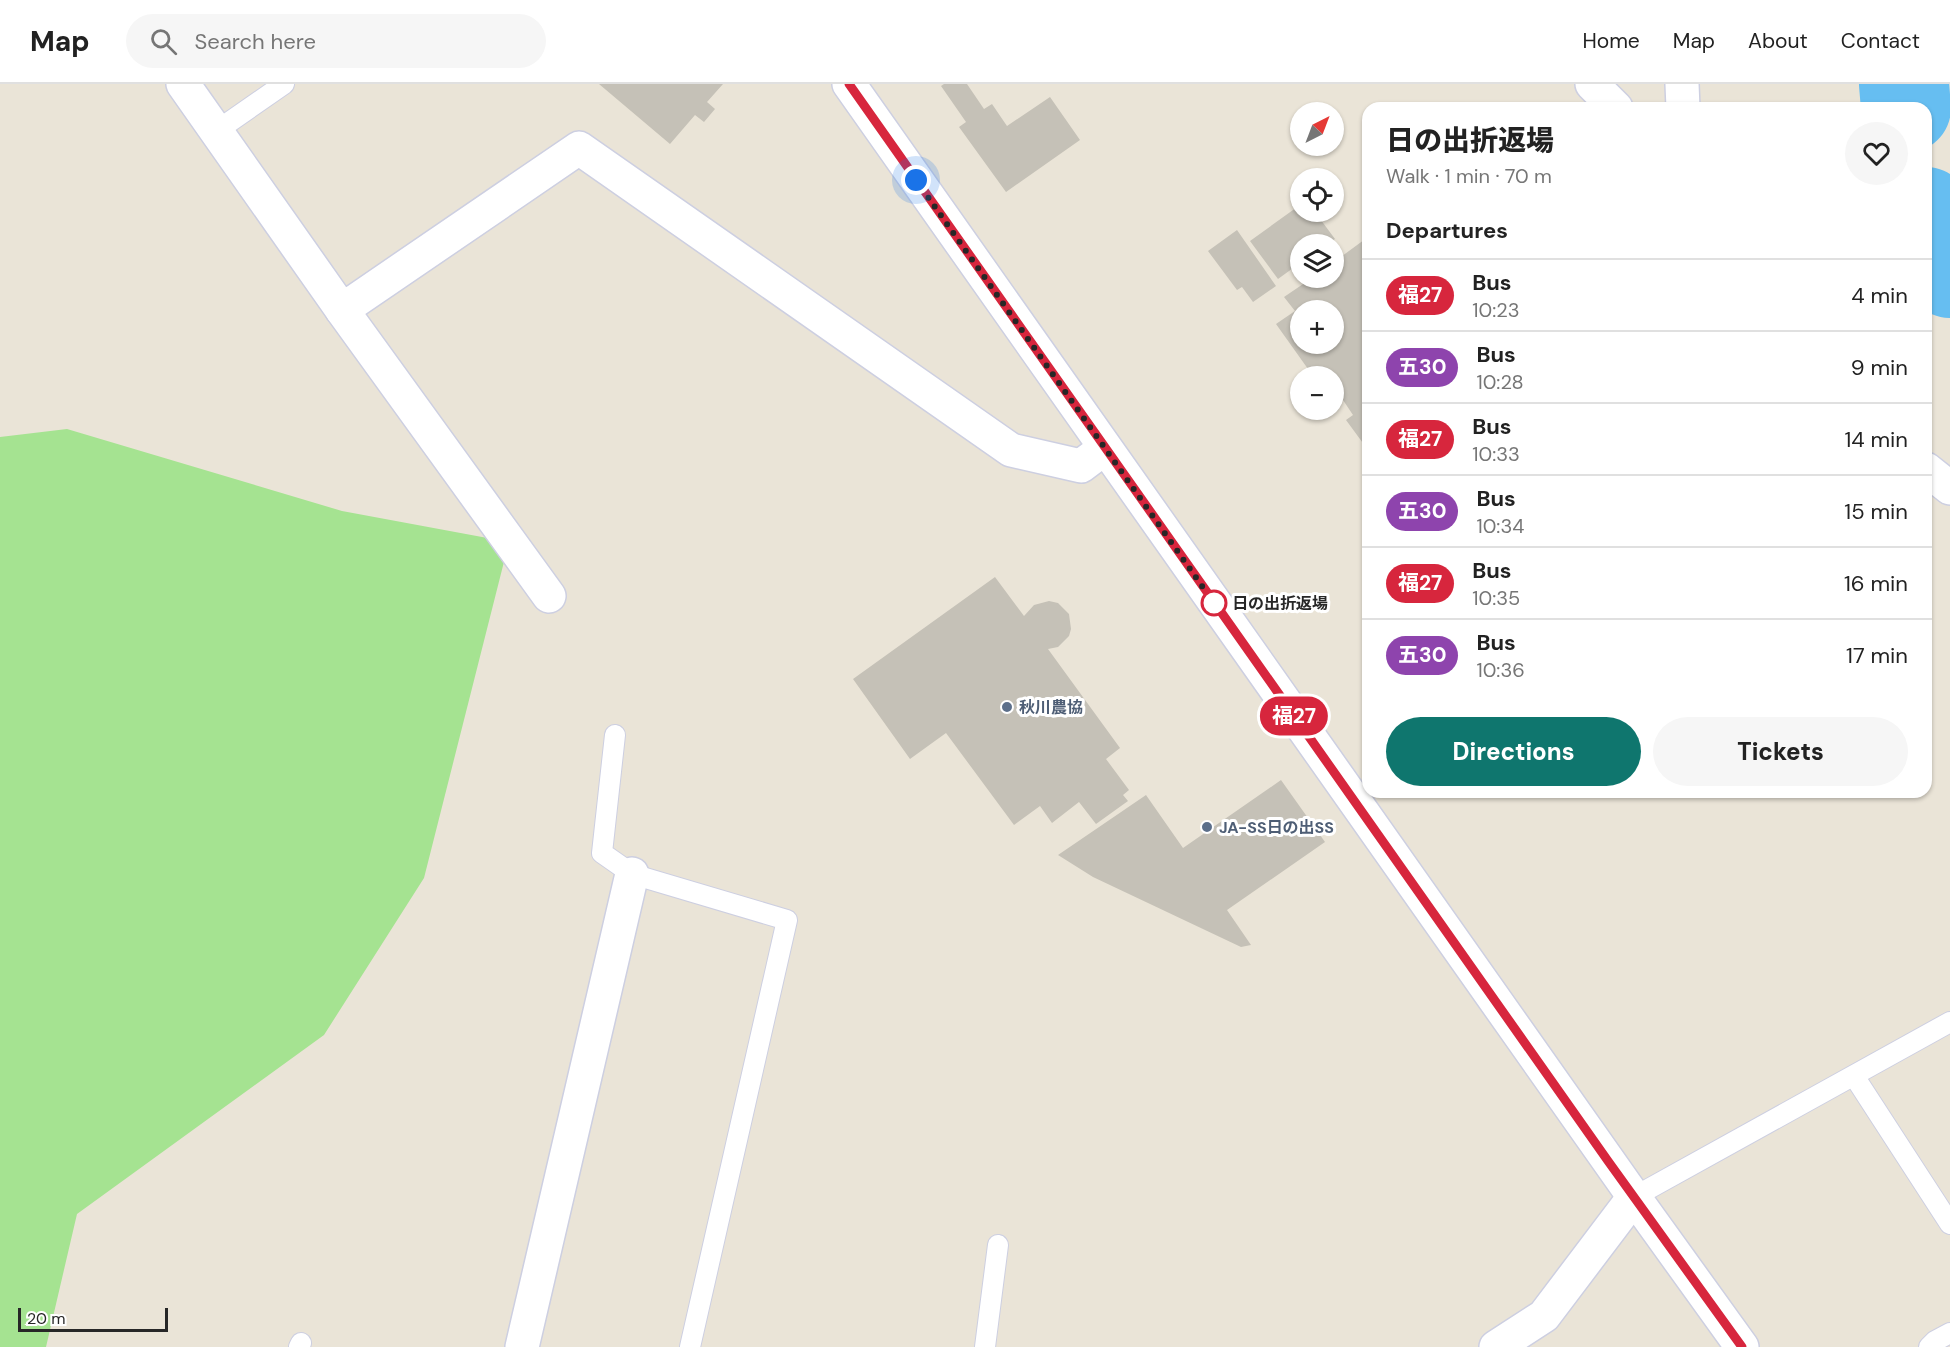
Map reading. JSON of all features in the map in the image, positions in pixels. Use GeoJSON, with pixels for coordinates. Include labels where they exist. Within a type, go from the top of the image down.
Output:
{"type":"FeatureCollection","features":[{"type":"Feature","properties":{"kind":"street"},"geometry":{"type":"LineString","coordinates":[[183,84],[342,310],[549,596]]}},
{"type":"Feature","properties":{"kind":"street"},"geometry":{"type":"LineString","coordinates":[[849,84],[1742,1347]]}},
{"type":"Feature","properties":{"kind":"street"},"geometry":{"type":"LineString","coordinates":[[1592,84],[1610,102]]}},
{"type":"Feature","properties":{"kind":"street"},"geometry":{"type":"LineString","coordinates":[[1682,84],[1683,102]]}},
{"type":"Feature","properties":{"kind":"street"},"geometry":{"type":"LineString","coordinates":[[342,310],[579,148],[1011,450],[1081,466],[1105,448]]}},
{"type":"Feature","properties":{"kind":"street"},"geometry":{"type":"LineString","coordinates":[[1932,474],[1950,488]]}},
{"type":"Feature","properties":{"kind":"street"},"geometry":{"type":"LineString","coordinates":[[522,1347],[632,874]]}},
{"type":"Feature","properties":{"kind":"street"},"geometry":{"type":"LineString","coordinates":[[1496,1347],[1544,1316],[1634,1197]]}},
{"type":"Feature","properties":{"kind":"lane"},"geometry":{"type":"LineString","coordinates":[[215,132],[284,84]]}},
{"type":"Feature","properties":{"kind":"lane"},"geometry":{"type":"LineString","coordinates":[[615,735],[602,853],[632,874],[787,920],[690,1347]]}},
{"type":"Feature","properties":{"kind":"lane"},"geometry":{"type":"LineString","coordinates":[[1634,1197],[1950,1022]]}},
{"type":"Feature","properties":{"kind":"lane"},"geometry":{"type":"LineString","coordinates":[[1854,1076],[1950,1224]]}},
{"type":"Feature","properties":{"kind":"lane"},"geometry":{"type":"LineString","coordinates":[[985,1347],[998,1245]]}},
{"type":"Feature","properties":{"kind":"lane"},"geometry":{"type":"LineString","coordinates":[[1929,1347],[1950,1333]]}},
{"type":"Feature","properties":{"kind":"green space"},"geometry":{"type":"Polygon","coordinates":[[[67,429],[342,511],[509,542],[424,878],[324,1035],[77,1214],[46,1347],[0,1347],[0,437],[67,429]]]}},
{"type":"Feature","properties":{"kind":"building"},"geometry":{"type":"Polygon","coordinates":[[[599,84],[723,84],[707,102],[715,109],[704,122],[695,115],[670,144],[599,84]]]}},
{"type":"Feature","properties":{"kind":"building"},"geometry":{"type":"Polygon","coordinates":[[[967,84],[984,109],[992,104],[1007,126],[1050,97],[1080,140],[1006,192],[959,127],[966,122],[941,86],[967,84]]]}},
{"type":"Feature","properties":{"kind":"building"},"geometry":{"type":"Polygon","coordinates":[[[1290,212],[1290,222],[1322,222],[1331,234],[1290,234],[1290,270],[1278,279],[1250,241],[1290,212]]]}},
{"type":"Feature","properties":{"kind":"building"},"geometry":{"type":"Polygon","coordinates":[[[1237,230],[1276,286],[1253,302],[1242,287],[1237,290],[1208,251],[1237,230]]]}},
{"type":"Feature","properties":{"kind":"building"},"geometry":{"type":"Polygon","coordinates":[[[1362,241],[1362,442],[1346,420],[1353,415],[1344,402],[1344,366],[1306,366],[1297,354],[1344,354],[1344,300],[1290,300],[1290,305],[1284,297],[1297,288],[1344,288],[1344,255],[1362,241]]]}},
{"type":"Feature","properties":{"kind":"building"},"geometry":{"type":"Polygon","coordinates":[[[1290,314],[1290,344],[1276,324],[1290,314]]]}},
{"type":"Feature","properties":{"kind":"building"},"geometry":{"type":"Polygon","coordinates":[[[995,577],[1024,616],[1034,605],[1049,601],[1058,603],[1069,614],[1071,629],[1069,636],[1058,647],[1048,649],[1120,748],[1106,759],[1129,790],[1123,795],[1128,801],[1096,824],[1079,802],[1052,823],[1040,806],[1014,825],[946,733],[910,759],[853,679],[995,577]]]}},
{"type":"Feature","properties":{"kind":"building"},"geometry":{"type":"Polygon","coordinates":[[[1281,780],[1325,842],[1227,910],[1251,945],[1241,947],[1093,877],[1058,855],[1146,795],[1183,848],[1281,780]]]}},
{"type":"Feature","properties":{"kind":"waterway"},"geometry":{"type":"LineString","coordinates":[[1904,84],[1906,102]]}},
{"type":"Feature","properties":{"kind":"waterway"},"geometry":{"type":"LineString","coordinates":[[1932,227],[1950,273]]}},
{"type":"Feature","properties":{"kind":"bus line","name":"福27"},"geometry":{"type":"LineString","coordinates":[[849,84],[1608,1161],[1742,1347]]}},
{"type":"Feature","properties":{"kind":"place","name":"日の出折返場"},"geometry":{"type":"Point","coordinates":[1214,603]}},
{"type":"Feature","properties":{"kind":"place","name":"秋川農協"},"geometry":{"type":"Point","coordinates":[1007,707]}},
{"type":"Feature","properties":{"kind":"place","name":"JA-SS日の出SS"},"geometry":{"type":"Point","coordinates":[1207,827]}},
{"type":"Feature","properties":{"kind":"route"},"geometry":{"type":"LineString","coordinates":[[916,180],[1214,603]]}}]}
